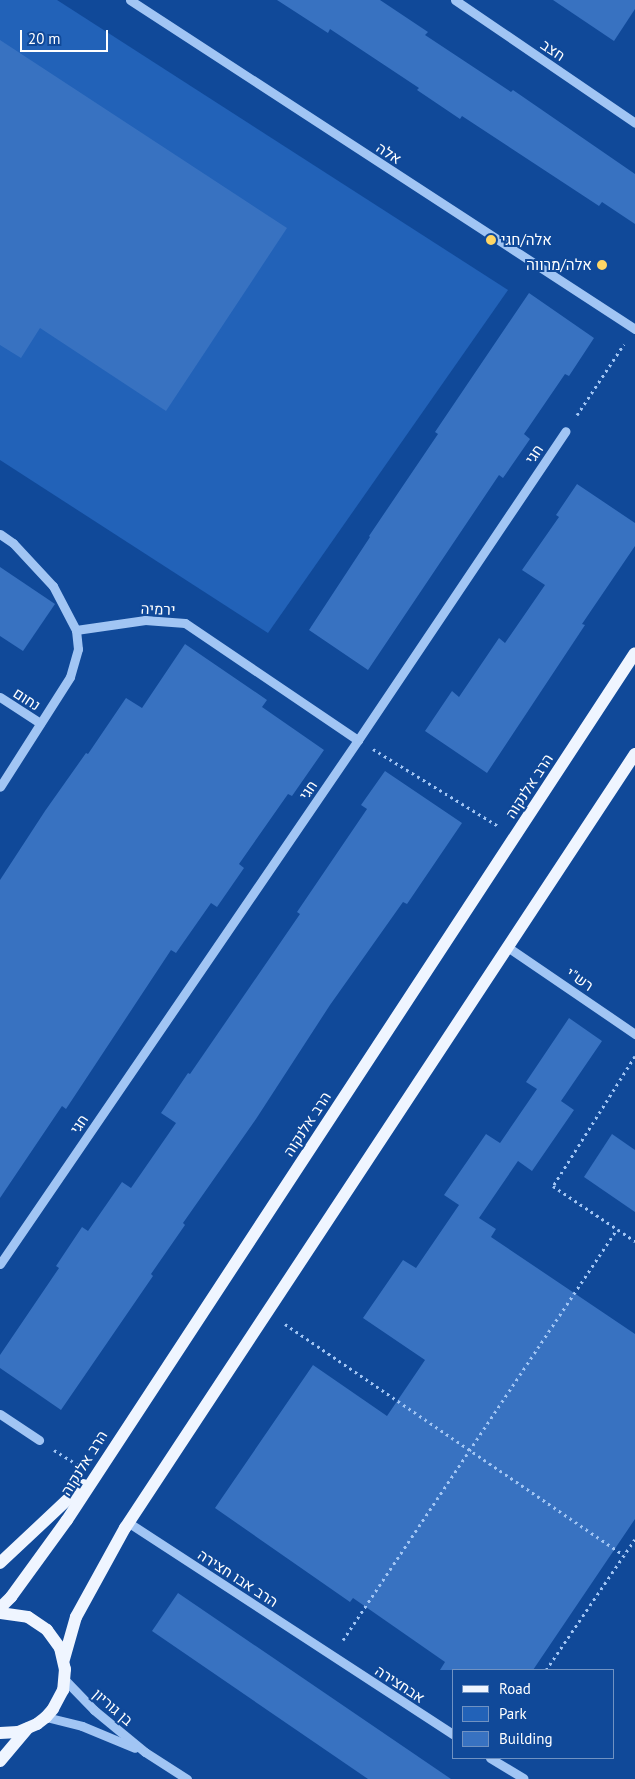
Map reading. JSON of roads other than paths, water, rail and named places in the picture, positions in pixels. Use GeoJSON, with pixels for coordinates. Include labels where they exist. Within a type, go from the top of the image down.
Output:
{"type":"FeatureCollection","features":[{"type":"Feature","properties":{"kind":"main road","name":"הרב אלנקוה"},"geometry":{"type":"LineString","coordinates":[[0,1608],[44,1553],[635,653]]}},
{"type":"Feature","properties":{"kind":"main road"},"geometry":{"type":"LineString","coordinates":[[0,1733],[18,1732],[28,1728],[46,1717],[58,1700],[65,1680],[64,1659],[76,1617],[129,1523],[635,754]]}},
{"type":"Feature","properties":{"kind":"main road"},"geometry":{"type":"LineString","coordinates":[[0,1563],[96,1472]]}},
{"type":"Feature","properties":{"kind":"main road"},"geometry":{"type":"LineString","coordinates":[[0,1613],[18,1614],[38,1622],[54,1638],[64,1659]]}},
{"type":"Feature","properties":{"kind":"main road"},"geometry":{"type":"LineString","coordinates":[[0,1761],[28,1728]]}},
{"type":"Feature","properties":{"kind":"street","name":"אלה"},"geometry":{"type":"LineString","coordinates":[[130,0],[635,329]]}},
{"type":"Feature","properties":{"kind":"street","name":"חצב"},"geometry":{"type":"LineString","coordinates":[[455,0],[635,123]]}},
{"type":"Feature","properties":{"kind":"street","name":"חגי"},"geometry":{"type":"LineString","coordinates":[[0,1264],[358,740],[566,431]]}},
{"type":"Feature","properties":{"kind":"street"},"geometry":{"type":"LineString","coordinates":[[0,534],[12,543],[53,586],[76,630],[78,649],[70,677],[0,787]]}},
{"type":"Feature","properties":{"kind":"street","name":"ירמיה"},"geometry":{"type":"LineString","coordinates":[[76,630],[145,620],[185,623],[358,740]]}},
{"type":"Feature","properties":{"kind":"street","name":"נחום"},"geometry":{"type":"LineString","coordinates":[[0,697],[40,723]]}},
{"type":"Feature","properties":{"kind":"street","name":"רש\"י"},"geometry":{"type":"LineString","coordinates":[[509,948],[635,1034]]}},
{"type":"Feature","properties":{"kind":"street"},"geometry":{"type":"LineString","coordinates":[[0,1414],[39,1440]]}},
{"type":"Feature","properties":{"kind":"street","name":"הרב אבו חצירה"},"geometry":{"type":"LineString","coordinates":[[129,1523],[332,1657]]}},
{"type":"Feature","properties":{"kind":"street","name":"אבחצירה"},"geometry":{"type":"LineString","coordinates":[[332,1657],[452,1734]]}},
{"type":"Feature","properties":{"kind":"street","name":"בן גוריון"},"geometry":{"type":"LineString","coordinates":[[65,1680],[94,1710],[145,1752],[187,1779]]}},
{"type":"Feature","properties":{"kind":"street","name":"בן גוריון"},"geometry":{"type":"LineString","coordinates":[[46,1717],[82,1726],[145,1752]]}},
{"type":"Feature","properties":{"kind":"street"},"geometry":{"type":"LineString","coordinates":[[492,1759],[522,1778]]}},
{"type":"Feature","properties":{"kind":"place","name":"אלה/חגי"},"geometry":{"type":"Point","coordinates":[491,240]}},
{"type":"Feature","properties":{"kind":"place","name":"אלה/מרווה"},"geometry":{"type":"Point","coordinates":[602,265]}}]}
